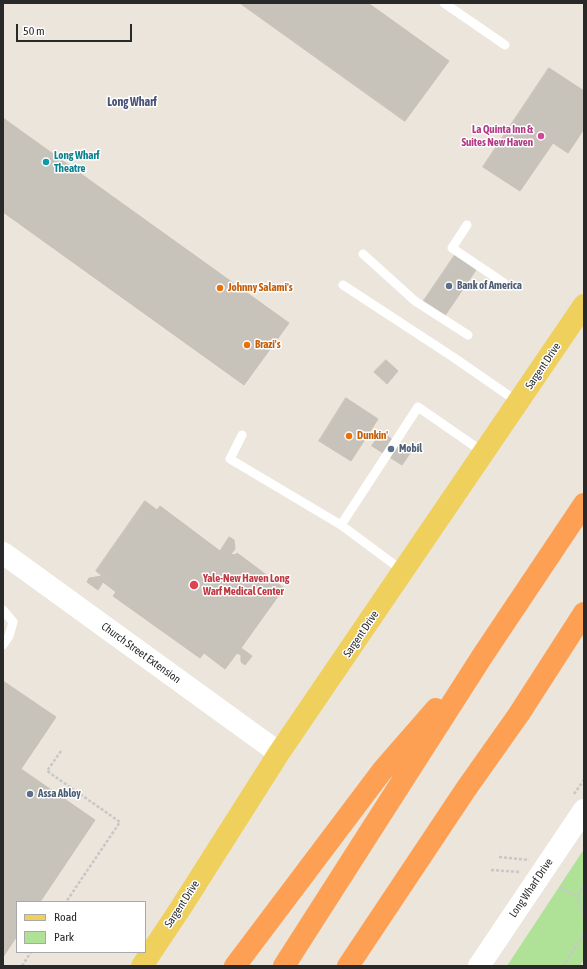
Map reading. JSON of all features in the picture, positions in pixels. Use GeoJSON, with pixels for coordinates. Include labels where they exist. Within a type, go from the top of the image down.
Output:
{"type":"FeatureCollection","features":[{"type":"Feature","properties":{"kind":"highway"},"geometry":{"type":"LineString","coordinates":[[284,966],[483,656],[584,504]]}},
{"type":"Feature","properties":{"kind":"highway"},"geometry":{"type":"LineString","coordinates":[[348,966],[466,789],[519,714],[584,612]]}},
{"type":"Feature","properties":{"kind":"highway"},"geometry":{"type":"LineString","coordinates":[[519,714],[584,636]]}},
{"type":"Feature","properties":{"kind":"highway"},"geometry":{"type":"LineString","coordinates":[[235,966],[382,770],[483,656]]}},
{"type":"Feature","properties":{"kind":"main road","name":"Sargent Drive"},"geometry":{"type":"LineString","coordinates":[[142,966],[279,753],[584,305]]}},
{"type":"Feature","properties":{"kind":"main road","name":"Church Street Extension"},"geometry":{"type":"LineString","coordinates":[[3,553],[279,753]]}},
{"type":"Feature","properties":{"kind":"main road","name":"Long Wharf Drive"},"geometry":{"type":"LineString","coordinates":[[478,966],[584,810]]}},
{"type":"Feature","properties":{"kind":"lane"},"geometry":{"type":"LineString","coordinates":[[444,3],[505,45]]}},
{"type":"Feature","properties":{"kind":"lane"},"geometry":{"type":"LineString","coordinates":[[467,225],[452,248],[504,283]]}},
{"type":"Feature","properties":{"kind":"lane"},"geometry":{"type":"LineString","coordinates":[[363,254],[415,301],[468,335]]}},
{"type":"Feature","properties":{"kind":"lane"},"geometry":{"type":"LineString","coordinates":[[343,285],[453,357],[518,402]]}},
{"type":"Feature","properties":{"kind":"lane"},"geometry":{"type":"LineString","coordinates":[[341,524],[418,407],[484,452]]}},
{"type":"Feature","properties":{"kind":"lane"},"geometry":{"type":"LineString","coordinates":[[242,435],[230,458],[341,524],[403,571]]}},
{"type":"Feature","properties":{"kind":"lane"},"geometry":{"type":"LineString","coordinates":[[3,610],[13,622],[9,636],[3,645]]}},
{"type":"Feature","properties":{"kind":"path"},"geometry":{"type":"LineString","coordinates":[[61,751],[47,771],[120,822],[67,901]]}},
{"type":"Feature","properties":{"kind":"path"},"geometry":{"type":"LineString","coordinates":[[499,857],[530,860]]}},
{"type":"Feature","properties":{"kind":"path"},"geometry":{"type":"LineString","coordinates":[[491,870],[522,872]]}},
{"type":"Feature","properties":{"kind":"path"},"geometry":{"type":"LineString","coordinates":[[584,884],[578,897],[584,916]]}},
{"type":"Feature","properties":{"kind":"path"},"geometry":{"type":"LineString","coordinates":[[560,887],[578,897]]}},
{"type":"Feature","properties":{"kind":"path"},"geometry":{"type":"LineString","coordinates":[[563,966],[584,934]]}},
{"type":"Feature","properties":{"kind":"path"},"geometry":{"type":"LineString","coordinates":[[22,966],[30,953]]}},
{"type":"Feature","properties":{"kind":"green space"},"geometry":{"type":"Polygon","coordinates":[[[584,849],[584,960],[580,966],[507,966],[584,849]]]}},
{"type":"Feature","properties":{"kind":"building"},"geometry":{"type":"Polygon","coordinates":[[[240,3],[368,3],[449,61],[405,121],[240,3]]]}},
{"type":"Feature","properties":{"kind":"building","name":"La Quinta Inn & Suites New Haven"},"geometry":{"type":"Polygon","coordinates":[[[549,68],[584,91],[584,129],[568,153],[553,143],[520,191],[483,167],[549,68]]]}},
{"type":"Feature","properties":{"kind":"building"},"geometry":{"type":"Polygon","coordinates":[[[3,118],[289,323],[244,385],[3,212],[3,118]]]}},
{"type":"Feature","properties":{"kind":"building","name":"Bank of America"},"geometry":{"type":"Polygon","coordinates":[[[455,255],[476,270],[444,317],[423,302],[455,255]]]}},
{"type":"Feature","properties":{"kind":"building"},"geometry":{"type":"Polygon","coordinates":[[[386,360],[398,371],[387,384],[374,372],[386,360]]]}},
{"type":"Feature","properties":{"kind":"building"},"geometry":{"type":"Polygon","coordinates":[[[346,398],[378,419],[351,461],[319,441],[346,398]]]}},
{"type":"Feature","properties":{"kind":"building"},"geometry":{"type":"Polygon","coordinates":[[[381,432],[411,452],[402,465],[372,446],[381,432]]]}},
{"type":"Feature","properties":{"kind":"building","name":"Yale-New Haven Long Warf Medical Center"},"geometry":{"type":"Polygon","coordinates":[[[145,501],[157,510],[160,506],[220,551],[229,537],[234,540],[235,549],[231,554],[235,555],[237,553],[284,588],[241,648],[252,656],[245,665],[241,662],[241,655],[237,653],[225,669],[204,653],[200,658],[113,596],[116,592],[103,582],[98,590],[87,582],[89,578],[102,576],[96,571],[145,501]]]}},
{"type":"Feature","properties":{"kind":"building","name":"Assa Abloy"},"geometry":{"type":"Polygon","coordinates":[[[3,681],[56,717],[21,769],[95,820],[41,901],[16,901],[16,938],[3,957],[3,681]]]}},
{"type":"Feature","properties":{"kind":"place","name":"La Quinta Inn & Suites New Haven"},"geometry":{"type":"Point","coordinates":[541,136]}},
{"type":"Feature","properties":{"kind":"place","name":"Long Wharf Theatre"},"geometry":{"type":"Point","coordinates":[46,162]}},
{"type":"Feature","properties":{"kind":"place","name":"Bank of America"},"geometry":{"type":"Point","coordinates":[449,286]}},
{"type":"Feature","properties":{"kind":"place","name":"Johnny Salami's"},"geometry":{"type":"Point","coordinates":[220,288]}},
{"type":"Feature","properties":{"kind":"place","name":"Brazi's"},"geometry":{"type":"Point","coordinates":[247,345]}},
{"type":"Feature","properties":{"kind":"place","name":"Dunkin'"},"geometry":{"type":"Point","coordinates":[349,436]}},
{"type":"Feature","properties":{"kind":"place","name":"Mobil"},"geometry":{"type":"Point","coordinates":[391,449]}},
{"type":"Feature","properties":{"kind":"place","name":"Yale-New Haven Long Warf Medical Center"},"geometry":{"type":"Point","coordinates":[194,585]}},
{"type":"Feature","properties":{"kind":"place","name":"Assa Abloy"},"geometry":{"type":"Point","coordinates":[30,794]}},
{"type":"Feature","properties":{"kind":"district","name":"Long Wharf"},"geometry":{"type":"Point","coordinates":[132,102]}}]}
